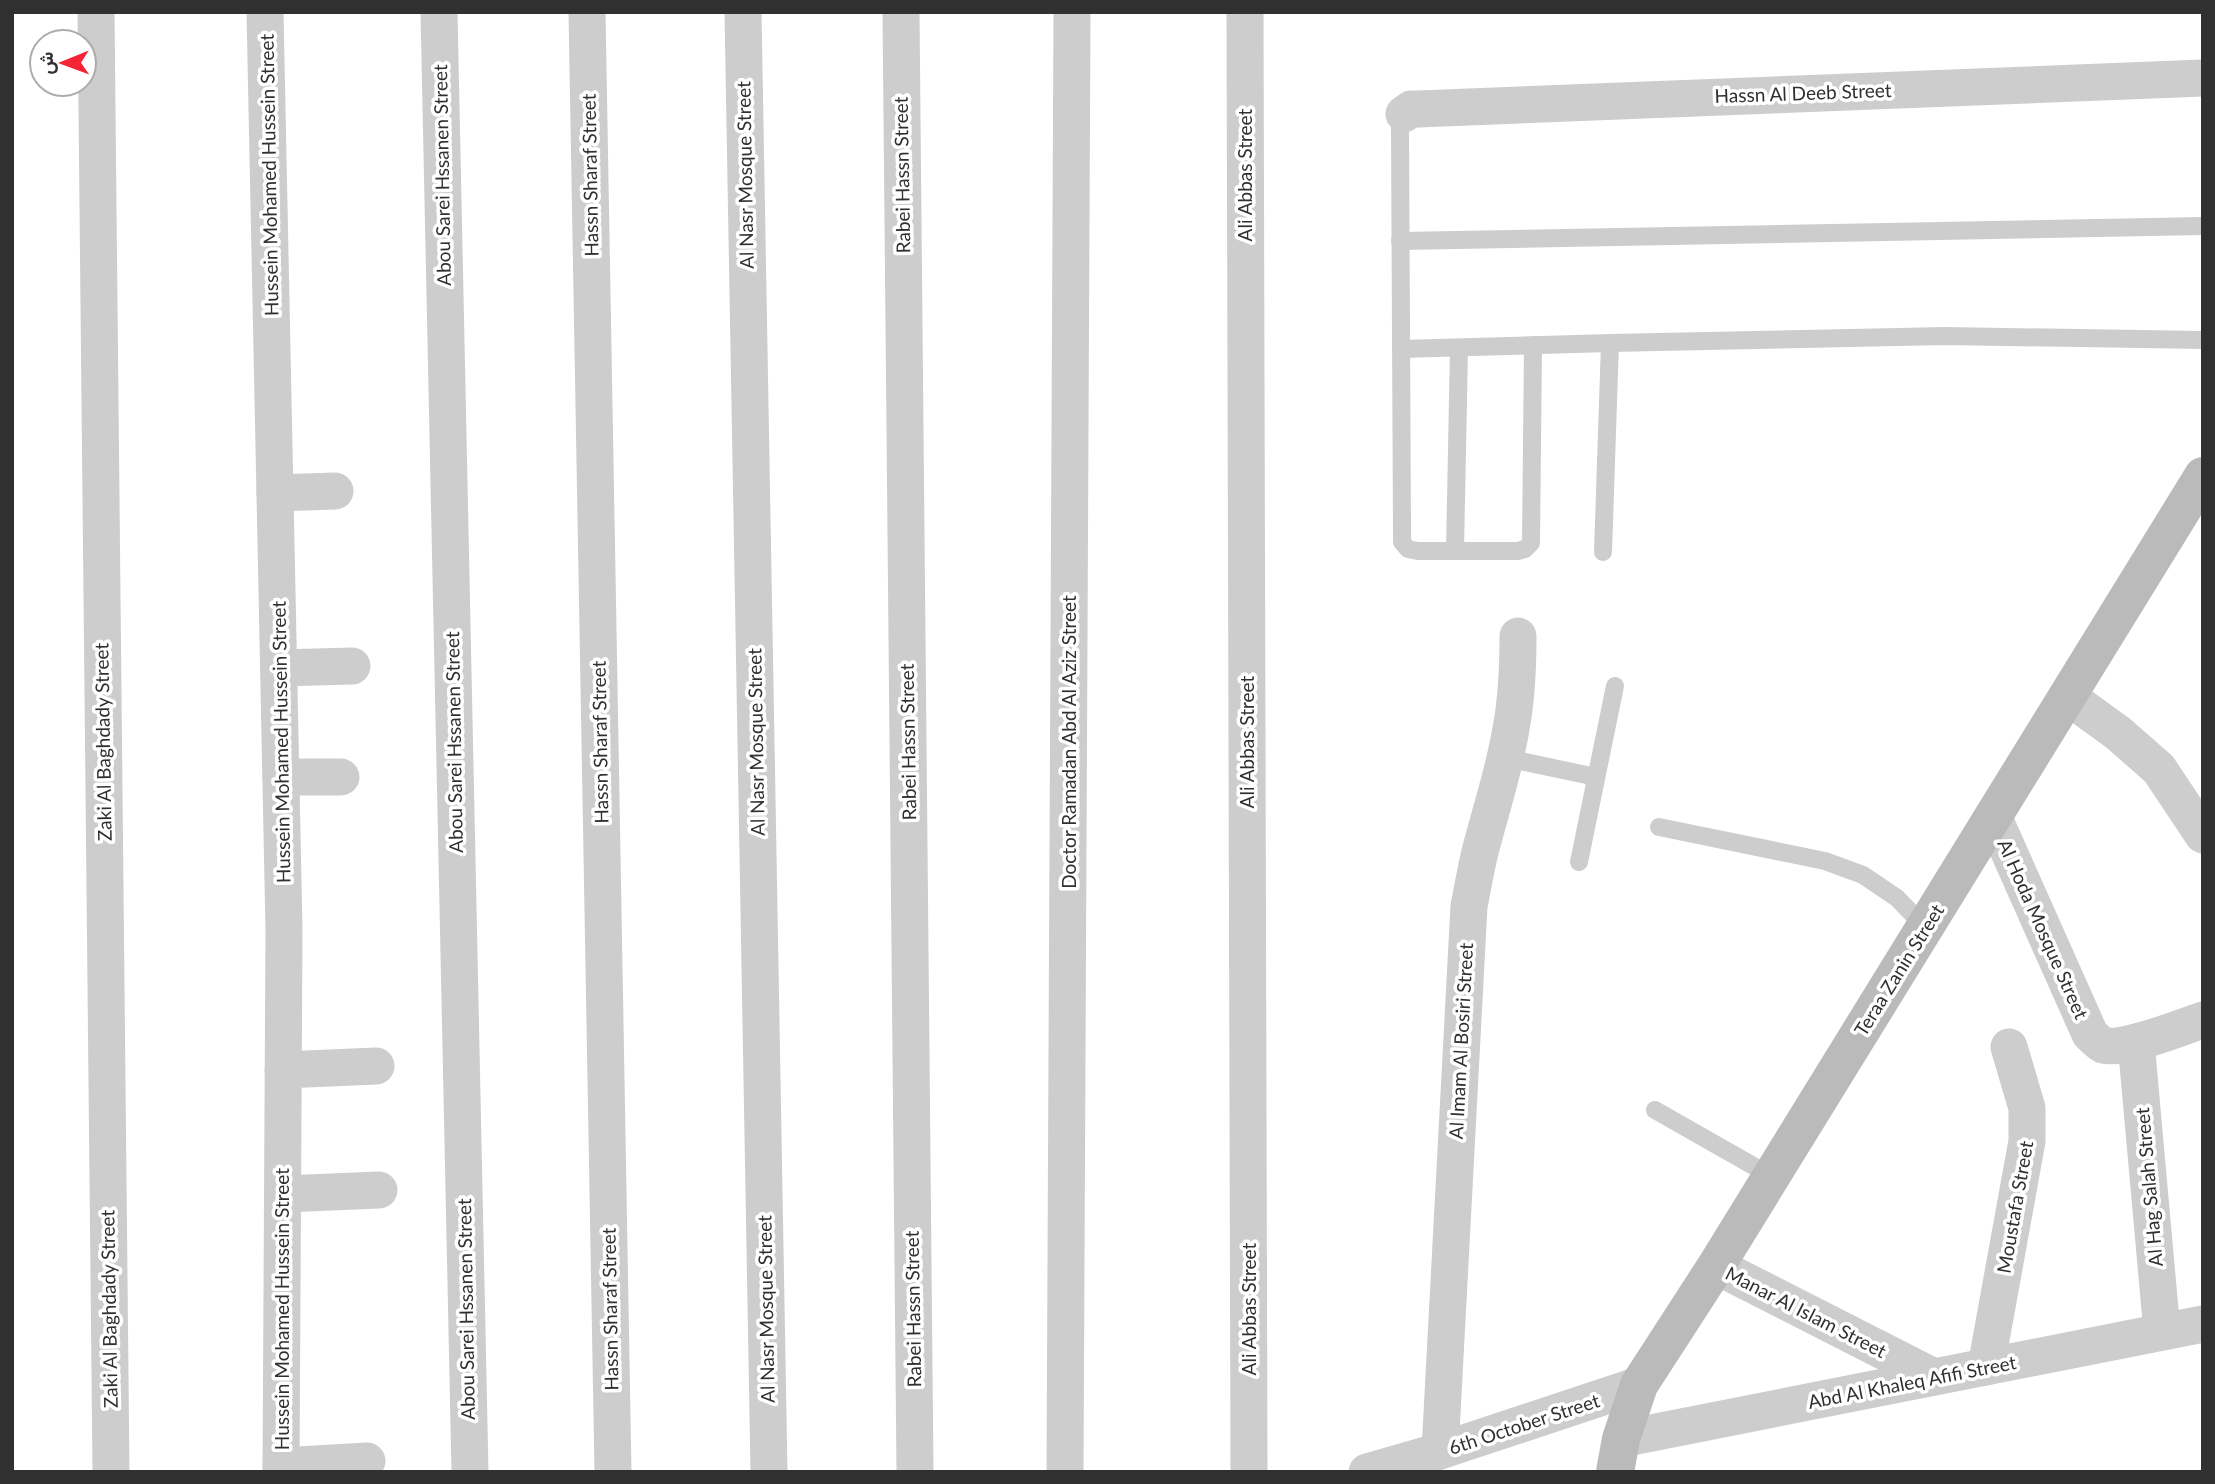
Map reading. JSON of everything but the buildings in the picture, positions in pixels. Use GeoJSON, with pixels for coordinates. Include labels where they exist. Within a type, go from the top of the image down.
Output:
{"type":"FeatureCollection","features":[{"type":"Feature","properties":{"kind":"street","name":"Zaki Al Baghdady Street"},"geometry":{"type":"LineString","coordinates":[[96,12],[111,1472]]}},
{"type":"Feature","properties":{"kind":"street","name":"Hussein Mohamed Hussein Street"},"geometry":{"type":"LineString","coordinates":[[265,12],[284,930],[281,1469]]}},
{"type":"Feature","properties":{"kind":"street","name":"Abou Sarei Hssanen Street"},"geometry":{"type":"LineString","coordinates":[[439,12],[470,1472]]}},
{"type":"Feature","properties":{"kind":"street","name":"Hassn Sharaf Street"},"geometry":{"type":"LineString","coordinates":[[587,12],[613,1472]]}},
{"type":"Feature","properties":{"kind":"street","name":"Al Nasr Mosque Street"},"geometry":{"type":"LineString","coordinates":[[743,12],[769,1472]]}},
{"type":"Feature","properties":{"kind":"street","name":"Rabei Hassn Street"},"geometry":{"type":"LineString","coordinates":[[901,12],[915,1472]]}},
{"type":"Feature","properties":{"kind":"street","name":"Doctor Ramadan Abd Al Aziz Street"},"geometry":{"type":"LineString","coordinates":[[1065,1472],[1072,12]]}},
{"type":"Feature","properties":{"kind":"street","name":"Ali Abbas Street"},"geometry":{"type":"LineString","coordinates":[[1245,12],[1249,1472]]}},
{"type":"Feature","properties":{"kind":"street","name":"Hassn Al Deeb Street"},"geometry":{"type":"LineString","coordinates":[[1404,114],[1411,109],[2203,78]]}},
{"type":"Feature","properties":{"kind":"street","name":"Teraa Zanin Street"},"geometry":{"type":"LineString","coordinates":[[1618,1456],[1639,1385],[1772,1176],[2203,476]]}},
{"type":"Feature","properties":{"kind":"street"},"geometry":{"type":"LineString","coordinates":[[275,493],[335,491]]}},
{"type":"Feature","properties":{"kind":"street","name":"Al Imam Al Bosiri Street"},"geometry":{"type":"LineString","coordinates":[[1440,1451],[1469,906],[1481,848],[1506,758],[1518,676],[1518,636]]}},
{"type":"Feature","properties":{"kind":"street"},"geometry":{"type":"LineString","coordinates":[[279,668],[352,666]]}},
{"type":"Feature","properties":{"kind":"street"},"geometry":{"type":"LineString","coordinates":[[2067,696],[2118,733],[2159,769],[2203,835]]}},
{"type":"Feature","properties":{"kind":"street"},"geometry":{"type":"LineString","coordinates":[[281,777],[341,777]]}},
{"type":"Feature","properties":{"kind":"street","name":"Al Hoda Mosque Street"},"geometry":{"type":"LineString","coordinates":[[1993,816],[2091,1034],[2102,1045],[2136,1042]]}},
{"type":"Feature","properties":{"kind":"street"},"geometry":{"type":"LineString","coordinates":[[2136,1042],[2203,1020]]}},
{"type":"Feature","properties":{"kind":"street","name":"Al Hag Salah Street"},"geometry":{"type":"LineString","coordinates":[[2136,1042],[2162,1332]]}},
{"type":"Feature","properties":{"kind":"street","name":"Moustafa Street"},"geometry":{"type":"LineString","coordinates":[[1986,1367],[2027,1141],[2027,1108],[2009,1047]]}},
{"type":"Feature","properties":{"kind":"street"},"geometry":{"type":"LineString","coordinates":[[284,1070],[376,1066]]}},
{"type":"Feature","properties":{"kind":"street"},"geometry":{"type":"LineString","coordinates":[[283,1194],[379,1190]]}},
{"type":"Feature","properties":{"kind":"street","name":"Manar Al Islam Street"},"geometry":{"type":"LineString","coordinates":[[1716,1266],[1934,1377]]}},
{"type":"Feature","properties":{"kind":"street","name":"Abd Al Khaleq Afifi Street"},"geometry":{"type":"LineString","coordinates":[[1618,1456],[1934,1377],[2203,1324]]}},
{"type":"Feature","properties":{"kind":"street","name":"6th October Street"},"geometry":{"type":"LineString","coordinates":[[1367,1472],[1440,1451],[1639,1385]]}},
{"type":"Feature","properties":{"kind":"street"},"geometry":{"type":"LineString","coordinates":[[281,1469],[367,1461]]}},
{"type":"Feature","properties":{"kind":"lane"},"geometry":{"type":"LineString","coordinates":[[1404,114],[1400,120],[1402,542],[1408,548],[1418,551],[1518,551],[1525,550],[1531,543],[1533,345]]}},
{"type":"Feature","properties":{"kind":"lane"},"geometry":{"type":"LineString","coordinates":[[1400,241],[2203,226]]}},
{"type":"Feature","properties":{"kind":"lane"},"geometry":{"type":"LineString","coordinates":[[1401,349],[1945,336],[2203,340]]}},
{"type":"Feature","properties":{"kind":"lane"},"geometry":{"type":"LineString","coordinates":[[1603,552],[1610,343]]}},
{"type":"Feature","properties":{"kind":"lane"},"geometry":{"type":"LineString","coordinates":[[1455,551],[1458,348]]}},
{"type":"Feature","properties":{"kind":"lane"},"geometry":{"type":"LineString","coordinates":[[1579,862],[1615,686]]}},
{"type":"Feature","properties":{"kind":"lane"},"geometry":{"type":"LineString","coordinates":[[1506,758],[1596,777]]}},
{"type":"Feature","properties":{"kind":"lane"},"geometry":{"type":"LineString","coordinates":[[1659,827],[1825,860],[1863,875],[1897,898],[1925,927]]}},
{"type":"Feature","properties":{"kind":"lane"},"geometry":{"type":"LineString","coordinates":[[1655,1110],[1772,1176]]}}]}
